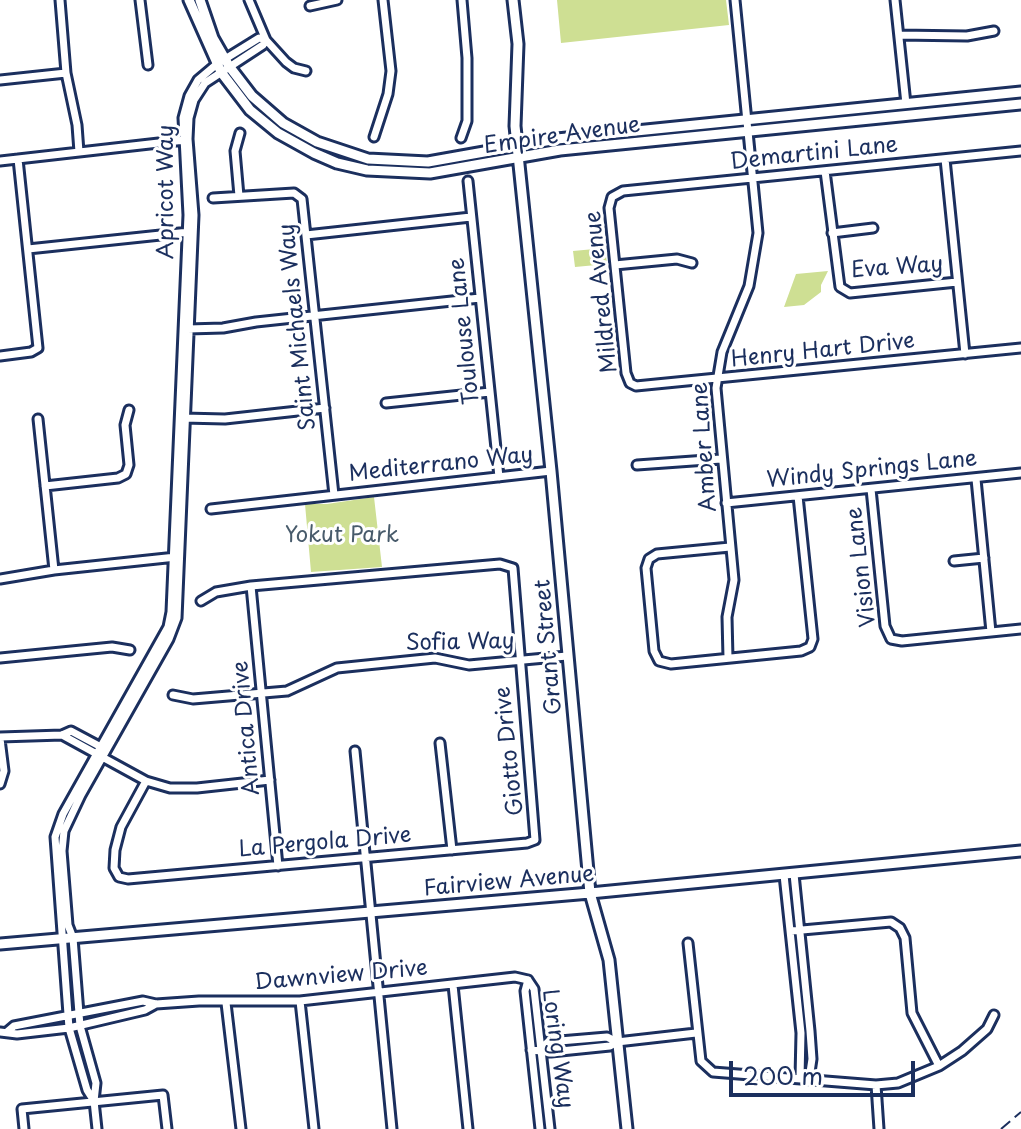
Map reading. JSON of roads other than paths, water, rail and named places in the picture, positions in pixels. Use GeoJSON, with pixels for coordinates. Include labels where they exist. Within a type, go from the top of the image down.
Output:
{"type":"FeatureCollection","features":[{"type":"Feature","properties":{"kind":"street"},"geometry":{"type":"LineString","coordinates":[[60,0],[66,73],[73,99],[79,152]]}},
{"type":"Feature","properties":{"kind":"street"},"geometry":{"type":"LineString","coordinates":[[140,0],[148,65]]}},
{"type":"Feature","properties":{"kind":"street","name":"Empire Avenue"},"geometry":{"type":"LineString","coordinates":[[189,0],[250,110],[278,133],[337,163],[367,170],[430,173],[560,150],[1021,103]]}},
{"type":"Feature","properties":{"kind":"street","name":"Empire Avenue"},"geometry":{"type":"LineString","coordinates":[[200,0],[223,65],[252,96],[283,123],[340,151],[381,160],[428,162],[557,139],[1021,92]]}},
{"type":"Feature","properties":{"kind":"street"},"geometry":{"type":"LineString","coordinates":[[249,0],[266,40],[286,62],[306,71]]}},
{"type":"Feature","properties":{"kind":"street"},"geometry":{"type":"LineString","coordinates":[[310,6],[337,0]]}},
{"type":"Feature","properties":{"kind":"street"},"geometry":{"type":"LineString","coordinates":[[374,137],[388,94],[391,71],[383,0]]}},
{"type":"Feature","properties":{"kind":"street"},"geometry":{"type":"LineString","coordinates":[[461,138],[467,121],[467,58],[462,0]]}},
{"type":"Feature","properties":{"kind":"street"},"geometry":{"type":"LineString","coordinates":[[513,0],[518,44],[515,113],[519,147]]}},
{"type":"Feature","properties":{"kind":"street","name":"Amber Lane"},"geometry":{"type":"LineString","coordinates":[[728,658],[727,617],[734,580],[721,459],[717,380],[722,352],[749,286],[758,233],[735,0]]}},
{"type":"Feature","properties":{"kind":"street"},"geometry":{"type":"LineString","coordinates":[[895,0],[906,104]]}},
{"type":"Feature","properties":{"kind":"street"},"geometry":{"type":"LineString","coordinates":[[899,35],[967,36],[994,31]]}},
{"type":"Feature","properties":{"kind":"street","name":"Apricot Way"},"geometry":{"type":"LineString","coordinates":[[68,939],[62,851],[64,831],[100,752],[174,628],[178,608],[176,557],[190,232],[183,118],[189,96],[198,80],[259,38],[266,40]]}},
{"type":"Feature","properties":{"kind":"street"},"geometry":{"type":"LineString","coordinates":[[0,80],[66,73]]}},
{"type":"Feature","properties":{"kind":"street"},"geometry":{"type":"LineString","coordinates":[[1021,92],[1021,103]]}},
{"type":"Feature","properties":{"kind":"street"},"geometry":{"type":"LineString","coordinates":[[239,196],[235,151],[240,133]]}},
{"type":"Feature","properties":{"kind":"street"},"geometry":{"type":"LineString","coordinates":[[0,161],[185,140]]}},
{"type":"Feature","properties":{"kind":"street","name":"Grant Street"},"geometry":{"type":"LineString","coordinates":[[519,147],[590,893],[609,960],[627,1129]]}},
{"type":"Feature","properties":{"kind":"street","name":"Demartini Lane"},"geometry":{"type":"LineString","coordinates":[[612,197],[623,191],[1021,151]]}},
{"type":"Feature","properties":{"kind":"street"},"geometry":{"type":"LineString","coordinates":[[0,356],[31,352],[38,348],[18,159]]}},
{"type":"Feature","properties":{"kind":"street"},"geometry":{"type":"LineString","coordinates":[[945,159],[965,354]]}},
{"type":"Feature","properties":{"kind":"street"},"geometry":{"type":"LineString","coordinates":[[825,171],[832,233],[873,228]]}},
{"type":"Feature","properties":{"kind":"street","name":"Toulouse Lane"},"geometry":{"type":"LineString","coordinates":[[468,181],[499,477]]}},
{"type":"Feature","properties":{"kind":"street","name":"Saint Michaels Way"},"geometry":{"type":"LineString","coordinates":[[213,198],[294,193],[302,199],[334,495]]}},
{"type":"Feature","properties":{"kind":"street","name":"Mildred Avenue"},"geometry":{"type":"LineString","coordinates":[[612,197],[609,208],[626,373],[630,383]]}},
{"type":"Feature","properties":{"kind":"street"},"geometry":{"type":"LineString","coordinates":[[306,235],[471,217]]}},
{"type":"Feature","properties":{"kind":"street"},"geometry":{"type":"LineString","coordinates":[[28,249],[190,232]]}},
{"type":"Feature","properties":{"kind":"street","name":"Eva Way"},"geometry":{"type":"LineString","coordinates":[[832,233],[840,287],[850,293],[957,282]]}},
{"type":"Feature","properties":{"kind":"street"},"geometry":{"type":"LineString","coordinates":[[615,265],[677,259],[692,263]]}},
{"type":"Feature","properties":{"kind":"street"},"geometry":{"type":"LineString","coordinates":[[186,329],[223,328],[480,298]]}},
{"type":"Feature","properties":{"kind":"street","name":"Henry Hart Drive"},"geometry":{"type":"LineString","coordinates":[[630,383],[642,387],[1021,348]]}},
{"type":"Feature","properties":{"kind":"street"},"geometry":{"type":"LineString","coordinates":[[386,403],[490,392]]}},
{"type":"Feature","properties":{"kind":"street"},"geometry":{"type":"LineString","coordinates":[[182,418],[225,419],[325,408]]}},
{"type":"Feature","properties":{"kind":"street"},"geometry":{"type":"LineString","coordinates":[[45,486],[118,478],[126,474],[129,465],[125,425],[129,410]]}},
{"type":"Feature","properties":{"kind":"street"},"geometry":{"type":"LineString","coordinates":[[38,419],[54,570]]}},
{"type":"Feature","properties":{"kind":"street"},"geometry":{"type":"LineString","coordinates":[[637,465],[721,459]]}},
{"type":"Feature","properties":{"kind":"street","name":"Mediterrano Way"},"geometry":{"type":"LineString","coordinates":[[211,509],[551,471]]}},
{"type":"Feature","properties":{"kind":"street","name":"Windy Springs Lane"},"geometry":{"type":"LineString","coordinates":[[726,503],[1021,473]]}},
{"type":"Feature","properties":{"kind":"street"},"geometry":{"type":"LineString","coordinates":[[976,479],[991,632],[1021,629]]}},
{"type":"Feature","properties":{"kind":"street","name":"Vision Lane"},"geometry":{"type":"LineString","coordinates":[[871,489],[885,626],[891,639],[902,641],[991,632]]}},
{"type":"Feature","properties":{"kind":"street"},"geometry":{"type":"LineString","coordinates":[[730,547],[657,554],[649,559],[646,568],[654,651],[659,661],[671,664],[801,651],[810,647],[813,639],[798,496]]}},
{"type":"Feature","properties":{"kind":"street"},"geometry":{"type":"LineString","coordinates":[[0,579],[176,557]]}},
{"type":"Feature","properties":{"kind":"street"},"geometry":{"type":"LineString","coordinates":[[954,561],[984,558]]}},
{"type":"Feature","properties":{"kind":"street","name":"Giotto Drive"},"geometry":{"type":"LineString","coordinates":[[251,586],[500,564],[513,568],[535,840]]}},
{"type":"Feature","properties":{"kind":"street"},"geometry":{"type":"LineString","coordinates":[[201,601],[216,592],[251,586]]}},
{"type":"Feature","properties":{"kind":"street","name":"Antica Drive"},"geometry":{"type":"LineString","coordinates":[[251,586],[278,866]]}},
{"type":"Feature","properties":{"kind":"street"},"geometry":{"type":"LineString","coordinates":[[0,658],[112,647],[130,650]]}},
{"type":"Feature","properties":{"kind":"street","name":"Sofia Way"},"geometry":{"type":"LineString","coordinates":[[173,695],[193,699],[287,691],[337,668],[435,658],[469,665],[567,656]]}},
{"type":"Feature","properties":{"kind":"street"},"geometry":{"type":"LineString","coordinates":[[0,784],[4,771],[0,738],[62,735],[100,752],[146,781],[170,788],[270,780]]}},
{"type":"Feature","properties":{"kind":"street"},"geometry":{"type":"LineString","coordinates":[[440,743],[452,850]]}},
{"type":"Feature","properties":{"kind":"street"},"geometry":{"type":"LineString","coordinates":[[355,751],[392,1129]]}},
{"type":"Feature","properties":{"kind":"street","name":"La Pergola Drive"},"geometry":{"type":"LineString","coordinates":[[146,781],[121,827],[114,868],[119,877],[128,879],[278,866],[535,840]]}},
{"type":"Feature","properties":{"kind":"street","name":"Fairview Avenue"},"geometry":{"type":"LineString","coordinates":[[0,944],[789,875],[1021,851]]}},
{"type":"Feature","properties":{"kind":"street"},"geometry":{"type":"LineString","coordinates":[[789,875],[800,930],[810,1031],[812,1059],[809,1079]]}},
{"type":"Feature","properties":{"kind":"street"},"geometry":{"type":"LineString","coordinates":[[789,875],[801,1033],[800,1078]]}},
{"type":"Feature","properties":{"kind":"street"},"geometry":{"type":"LineString","coordinates":[[791,931],[891,922],[900,928],[905,938],[912,1013],[939,1066]]}},
{"type":"Feature","properties":{"kind":"street"},"geometry":{"type":"LineString","coordinates":[[68,939],[80,1026],[96,1083],[97,1129]]}},
{"type":"Feature","properties":{"kind":"street"},"geometry":{"type":"LineString","coordinates":[[68,939],[69,1028],[87,1090],[94,1101]]}},
{"type":"Feature","properties":{"kind":"street"},"geometry":{"type":"LineString","coordinates":[[688,943],[701,1061],[713,1072],[876,1085],[898,1083],[939,1066],[962,1051],[987,1029],[994,1015]]}},
{"type":"Feature","properties":{"kind":"street","name":"Dawnview Drive"},"geometry":{"type":"LineString","coordinates":[[4,1032],[14,1026],[143,1001],[156,1004],[300,1001],[515,977],[528,980]]}},
{"type":"Feature","properties":{"kind":"street","name":"Loring Way"},"geometry":{"type":"LineString","coordinates":[[528,980],[534,989],[550,1129]]}},
{"type":"Feature","properties":{"kind":"street","name":"Loring Way"},"geometry":{"type":"LineString","coordinates":[[528,980],[525,991],[540,1129]]}},
{"type":"Feature","properties":{"kind":"street"},"geometry":{"type":"LineString","coordinates":[[453,985],[468,1129]]}},
{"type":"Feature","properties":{"kind":"street"},"geometry":{"type":"LineString","coordinates":[[300,1001],[314,1129]]}},
{"type":"Feature","properties":{"kind":"street"},"geometry":{"type":"LineString","coordinates":[[226,1003],[241,1129]]}},
{"type":"Feature","properties":{"kind":"street","name":"Dawnview Drive"},"geometry":{"type":"LineString","coordinates":[[4,1032],[17,1034],[80,1026],[145,1010],[156,1004]]}},
{"type":"Feature","properties":{"kind":"street"},"geometry":{"type":"LineString","coordinates":[[531,1050],[541,1049],[548,1042],[607,1037],[617,1042],[696,1033]]}},
{"type":"Feature","properties":{"kind":"street"},"geometry":{"type":"LineString","coordinates":[[876,1085],[879,1129]]}},
{"type":"Feature","properties":{"kind":"street"},"geometry":{"type":"LineString","coordinates":[[24,1129],[22,1109],[163,1095],[167,1129]]}},
{"type":"Feature","properties":{"kind":"railway"},"geometry":{"type":"LineString","coordinates":[[1001,1129],[1021,1112]]}},
{"type":"Feature","properties":{"kind":"park label","name":"Yokut Park"},"geometry":{"type":"Point","coordinates":[342,536]}}]}
